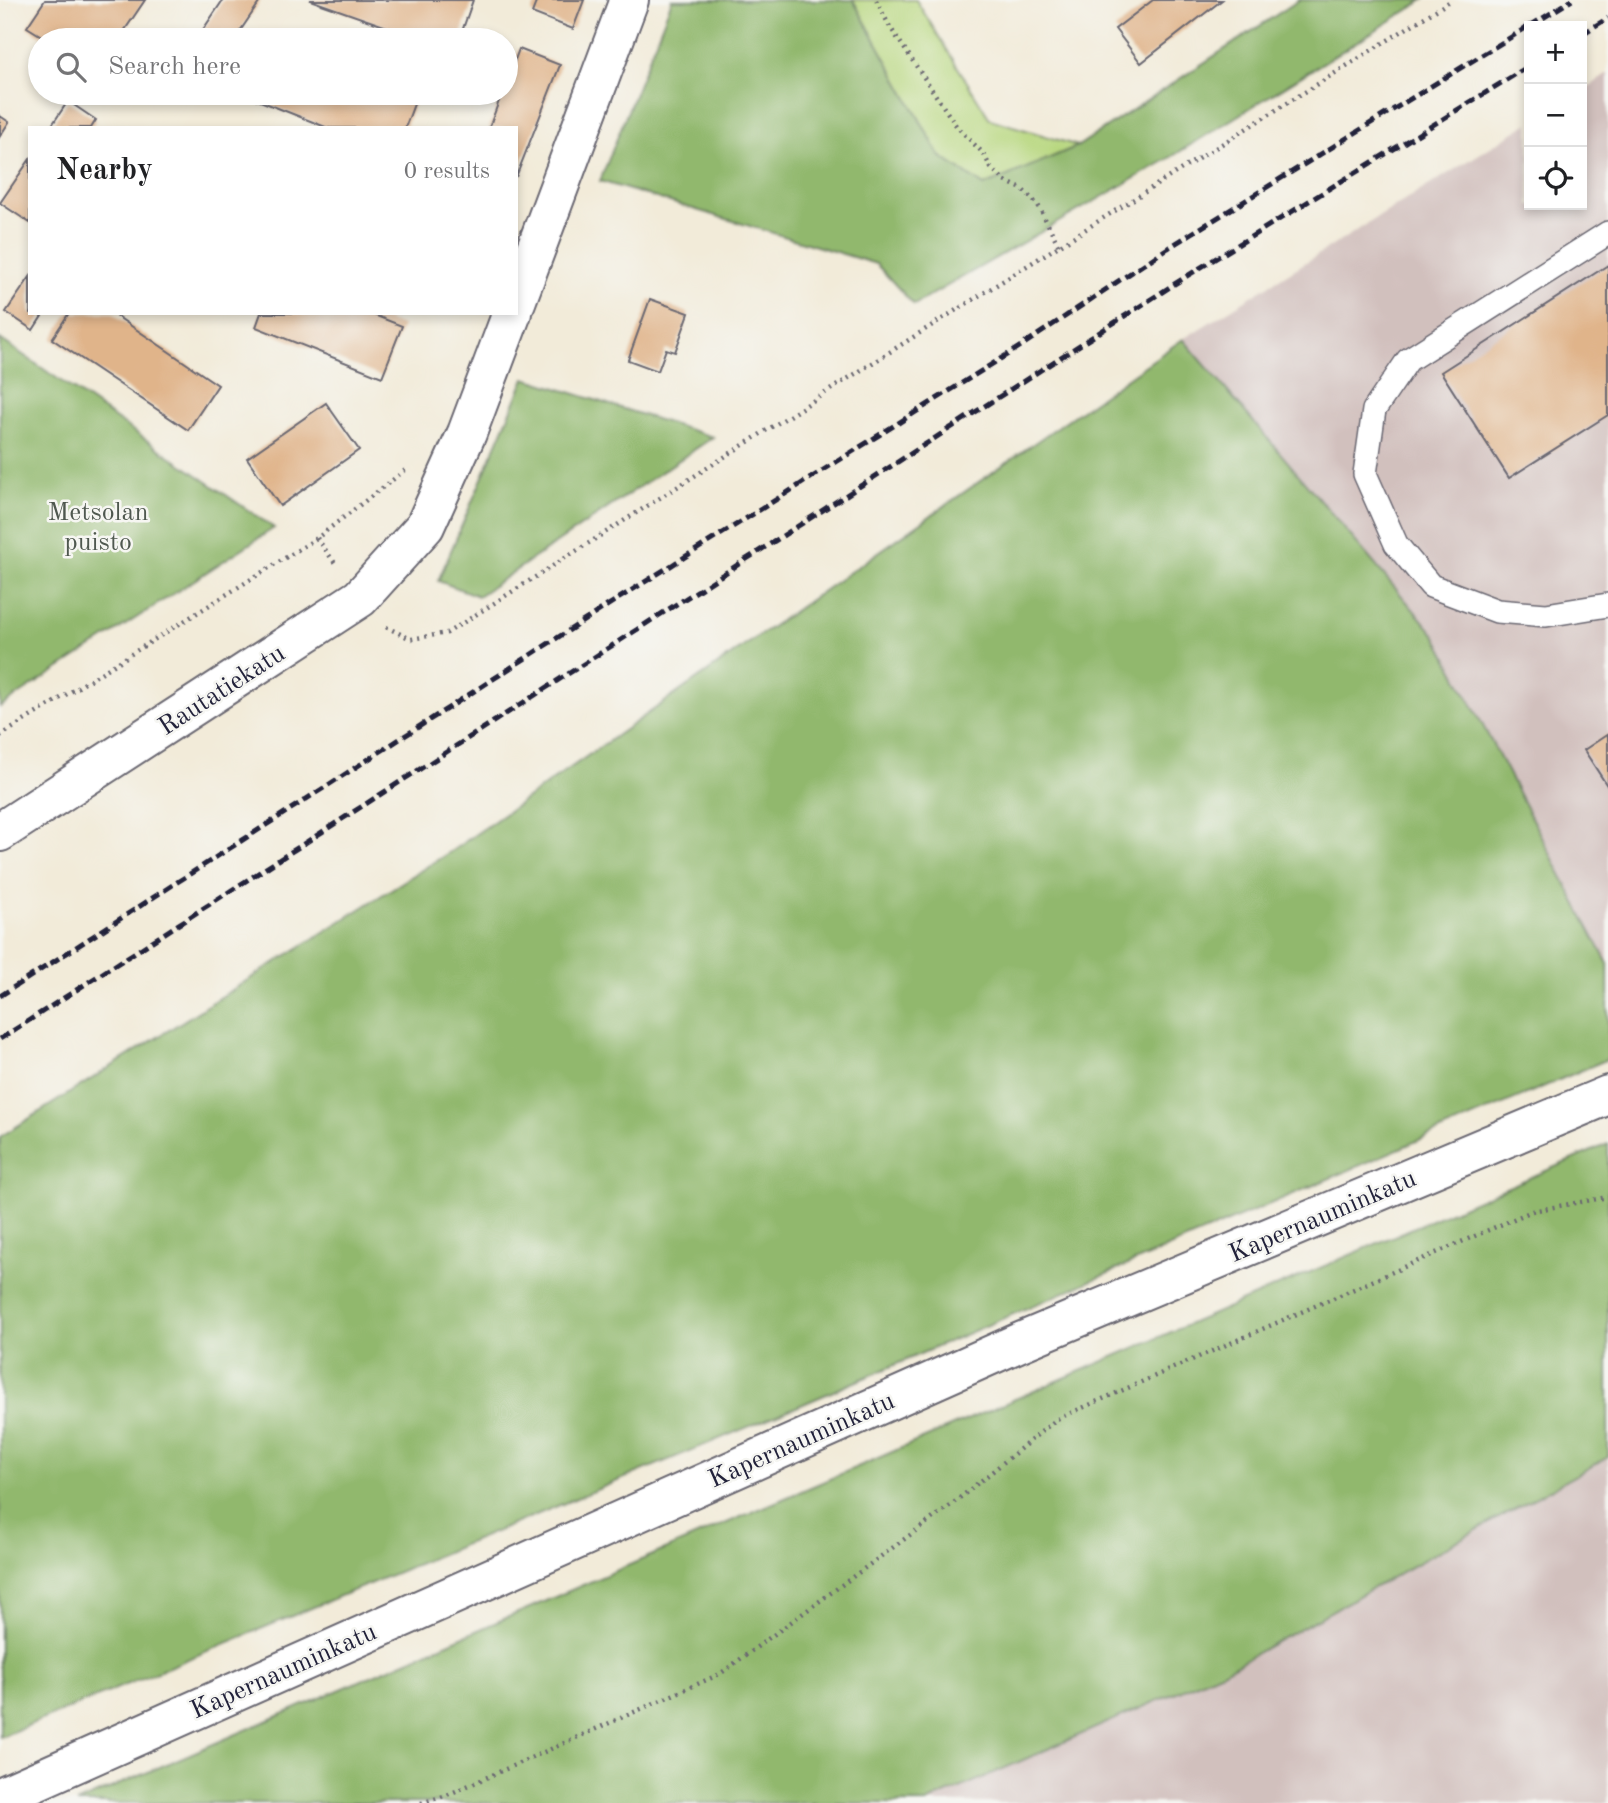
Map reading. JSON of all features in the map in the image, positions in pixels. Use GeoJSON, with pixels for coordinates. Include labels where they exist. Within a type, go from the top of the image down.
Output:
{"type":"FeatureCollection","features":[{"type":"Feature","properties":{"kind":"street"},"geometry":{"type":"LineString","coordinates":[[518,297],[629,0]]}},
{"type":"Feature","properties":{"kind":"street","name":"Rautatiekatu"},"geometry":{"type":"LineString","coordinates":[[0,832],[360,598],[425,526],[467,433],[511,315]]}},
{"type":"Feature","properties":{"kind":"street","name":"Kapernauminkatu"},"geometry":{"type":"LineString","coordinates":[[0,1797],[1018,1343],[1608,1095]]}},
{"type":"Feature","properties":{"kind":"lane"},"geometry":{"type":"LineString","coordinates":[[1608,233],[1408,360],[1374,410],[1365,474],[1396,544],[1432,586],[1497,611],[1546,615],[1608,605]]}},
{"type":"Feature","properties":{"kind":"path"},"geometry":{"type":"LineString","coordinates":[[876,0],[890,27],[957,127],[983,153],[990,168],[1005,181],[1022,189],[1038,205],[1059,246]]}},
{"type":"Feature","properties":{"kind":"path"},"geometry":{"type":"LineString","coordinates":[[379,624],[411,639],[447,633],[926,328],[1452,0]]}},
{"type":"Feature","properties":{"kind":"path"},"geometry":{"type":"LineString","coordinates":[[0,736],[317,538],[416,462]]}},
{"type":"Feature","properties":{"kind":"path"},"geometry":{"type":"LineString","coordinates":[[421,1803],[720,1674],[951,1505],[1057,1419],[1532,1212],[1608,1197]]}},
{"type":"Feature","properties":{"kind":"shaded area"},"geometry":{"type":"Polygon","coordinates":[[[1608,74],[1607,965],[1436,636],[1183,339],[1524,126],[1524,210],[1587,210],[1587,88],[1608,74]]]}},
{"type":"Feature","properties":{"kind":"shaded area"},"geometry":{"type":"Polygon","coordinates":[[[1608,1457],[1608,1803],[926,1803],[1224,1671],[1608,1457]]]}},
{"type":"Feature","properties":{"kind":"green space"},"geometry":{"type":"Polygon","coordinates":[[[672,0],[853,0],[940,156],[984,186],[1078,146],[1299,0],[1424,0],[1168,159],[914,305],[876,264],[600,181],[672,0]]]}},
{"type":"Feature","properties":{"kind":"green space"},"geometry":{"type":"Polygon","coordinates":[[[853,0],[916,0],[990,119],[1078,146],[984,186],[940,156],[853,0]]]}},
{"type":"Feature","properties":{"kind":"green space","name":"Metsolan puisto"},"geometry":{"type":"Polygon","coordinates":[[[0,339],[274,528],[0,707],[0,339]]]}},
{"type":"Feature","properties":{"kind":"green space"},"geometry":{"type":"Polygon","coordinates":[[[1183,339],[1436,636],[1608,964],[1608,1059],[801,1405],[0,1737],[0,1137],[453,850],[1183,339]]]}},
{"type":"Feature","properties":{"kind":"green space"},"geometry":{"type":"Polygon","coordinates":[[[525,378],[713,437],[478,596],[438,581],[525,378]]]}},
{"type":"Feature","properties":{"kind":"green space"},"geometry":{"type":"Polygon","coordinates":[[[1608,1144],[1608,1457],[1224,1671],[926,1803],[76,1803],[1608,1144]]]}},
{"type":"Feature","properties":{"kind":"building"},"geometry":{"type":"Polygon","coordinates":[[[45,0],[145,0],[126,28],[27,27],[45,0]]]}},
{"type":"Feature","properties":{"kind":"building"},"geometry":{"type":"Polygon","coordinates":[[[223,0],[261,0],[242,28],[204,28],[223,0]]]}},
{"type":"Feature","properties":{"kind":"building"},"geometry":{"type":"Polygon","coordinates":[[[310,0],[473,0],[463,28],[390,28],[310,0]]]}},
{"type":"Feature","properties":{"kind":"building"},"geometry":{"type":"Polygon","coordinates":[[[537,0],[584,0],[573,29],[532,13],[537,0]]]}},
{"type":"Feature","properties":{"kind":"building"},"geometry":{"type":"Polygon","coordinates":[[[1153,0],[1222,0],[1141,63],[1115,29],[1153,0]]]}},
{"type":"Feature","properties":{"kind":"building"},"geometry":{"type":"Polygon","coordinates":[[[519,49],[560,65],[518,172],[518,126],[490,126],[498,105],[518,105],[519,49]]]}},
{"type":"Feature","properties":{"kind":"building"},"geometry":{"type":"Polygon","coordinates":[[[65,105],[74,105],[96,120],[92,126],[51,126],[65,105]]]}},
{"type":"Feature","properties":{"kind":"building"},"geometry":{"type":"Polygon","coordinates":[[[270,105],[414,105],[406,126],[323,126],[270,105]]]}},
{"type":"Feature","properties":{"kind":"building"},"geometry":{"type":"Polygon","coordinates":[[[0,116],[9,122],[0,136],[0,116]]]}},
{"type":"Feature","properties":{"kind":"building"},"geometry":{"type":"Polygon","coordinates":[[[28,162],[28,222],[0,203],[28,162]]]}},
{"type":"Feature","properties":{"kind":"building"},"geometry":{"type":"Polygon","coordinates":[[[1608,265],[1608,415],[1509,478],[1441,372],[1608,265]]]}},
{"type":"Feature","properties":{"kind":"building"},"geometry":{"type":"Polygon","coordinates":[[[28,280],[28,315],[43,315],[33,330],[6,312],[28,280]]]}},
{"type":"Feature","properties":{"kind":"building"},"geometry":{"type":"Polygon","coordinates":[[[650,299],[689,313],[675,352],[666,349],[658,371],[628,360],[650,299]]]}},
{"type":"Feature","properties":{"kind":"building"},"geometry":{"type":"Polygon","coordinates":[[[68,315],[115,315],[218,385],[188,430],[52,339],[68,315]]]}},
{"type":"Feature","properties":{"kind":"building"},"geometry":{"type":"Polygon","coordinates":[[[260,315],[374,315],[402,326],[382,377],[256,327],[260,315]]]}},
{"type":"Feature","properties":{"kind":"building"},"geometry":{"type":"Polygon","coordinates":[[[326,403],[359,450],[280,506],[247,458],[326,403]]]}},
{"type":"Feature","properties":{"kind":"building"},"geometry":{"type":"Polygon","coordinates":[[[1608,734],[1608,787],[1584,750],[1608,734]]]}},
{"type":"Feature","properties":{"kind":"railway"},"geometry":{"type":"LineString","coordinates":[[1538,21],[1572,0]]}},
{"type":"Feature","properties":{"kind":"railway"},"geometry":{"type":"LineString","coordinates":[[1587,31],[1608,18]]}},
{"type":"Feature","properties":{"kind":"railway"},"geometry":{"type":"LineString","coordinates":[[0,996],[613,602],[1021,346],[1168,248],[1524,29]]}},
{"type":"Feature","properties":{"kind":"railway"},"geometry":{"type":"LineString","coordinates":[[0,1039],[1187,276],[1524,69]]}}]}
